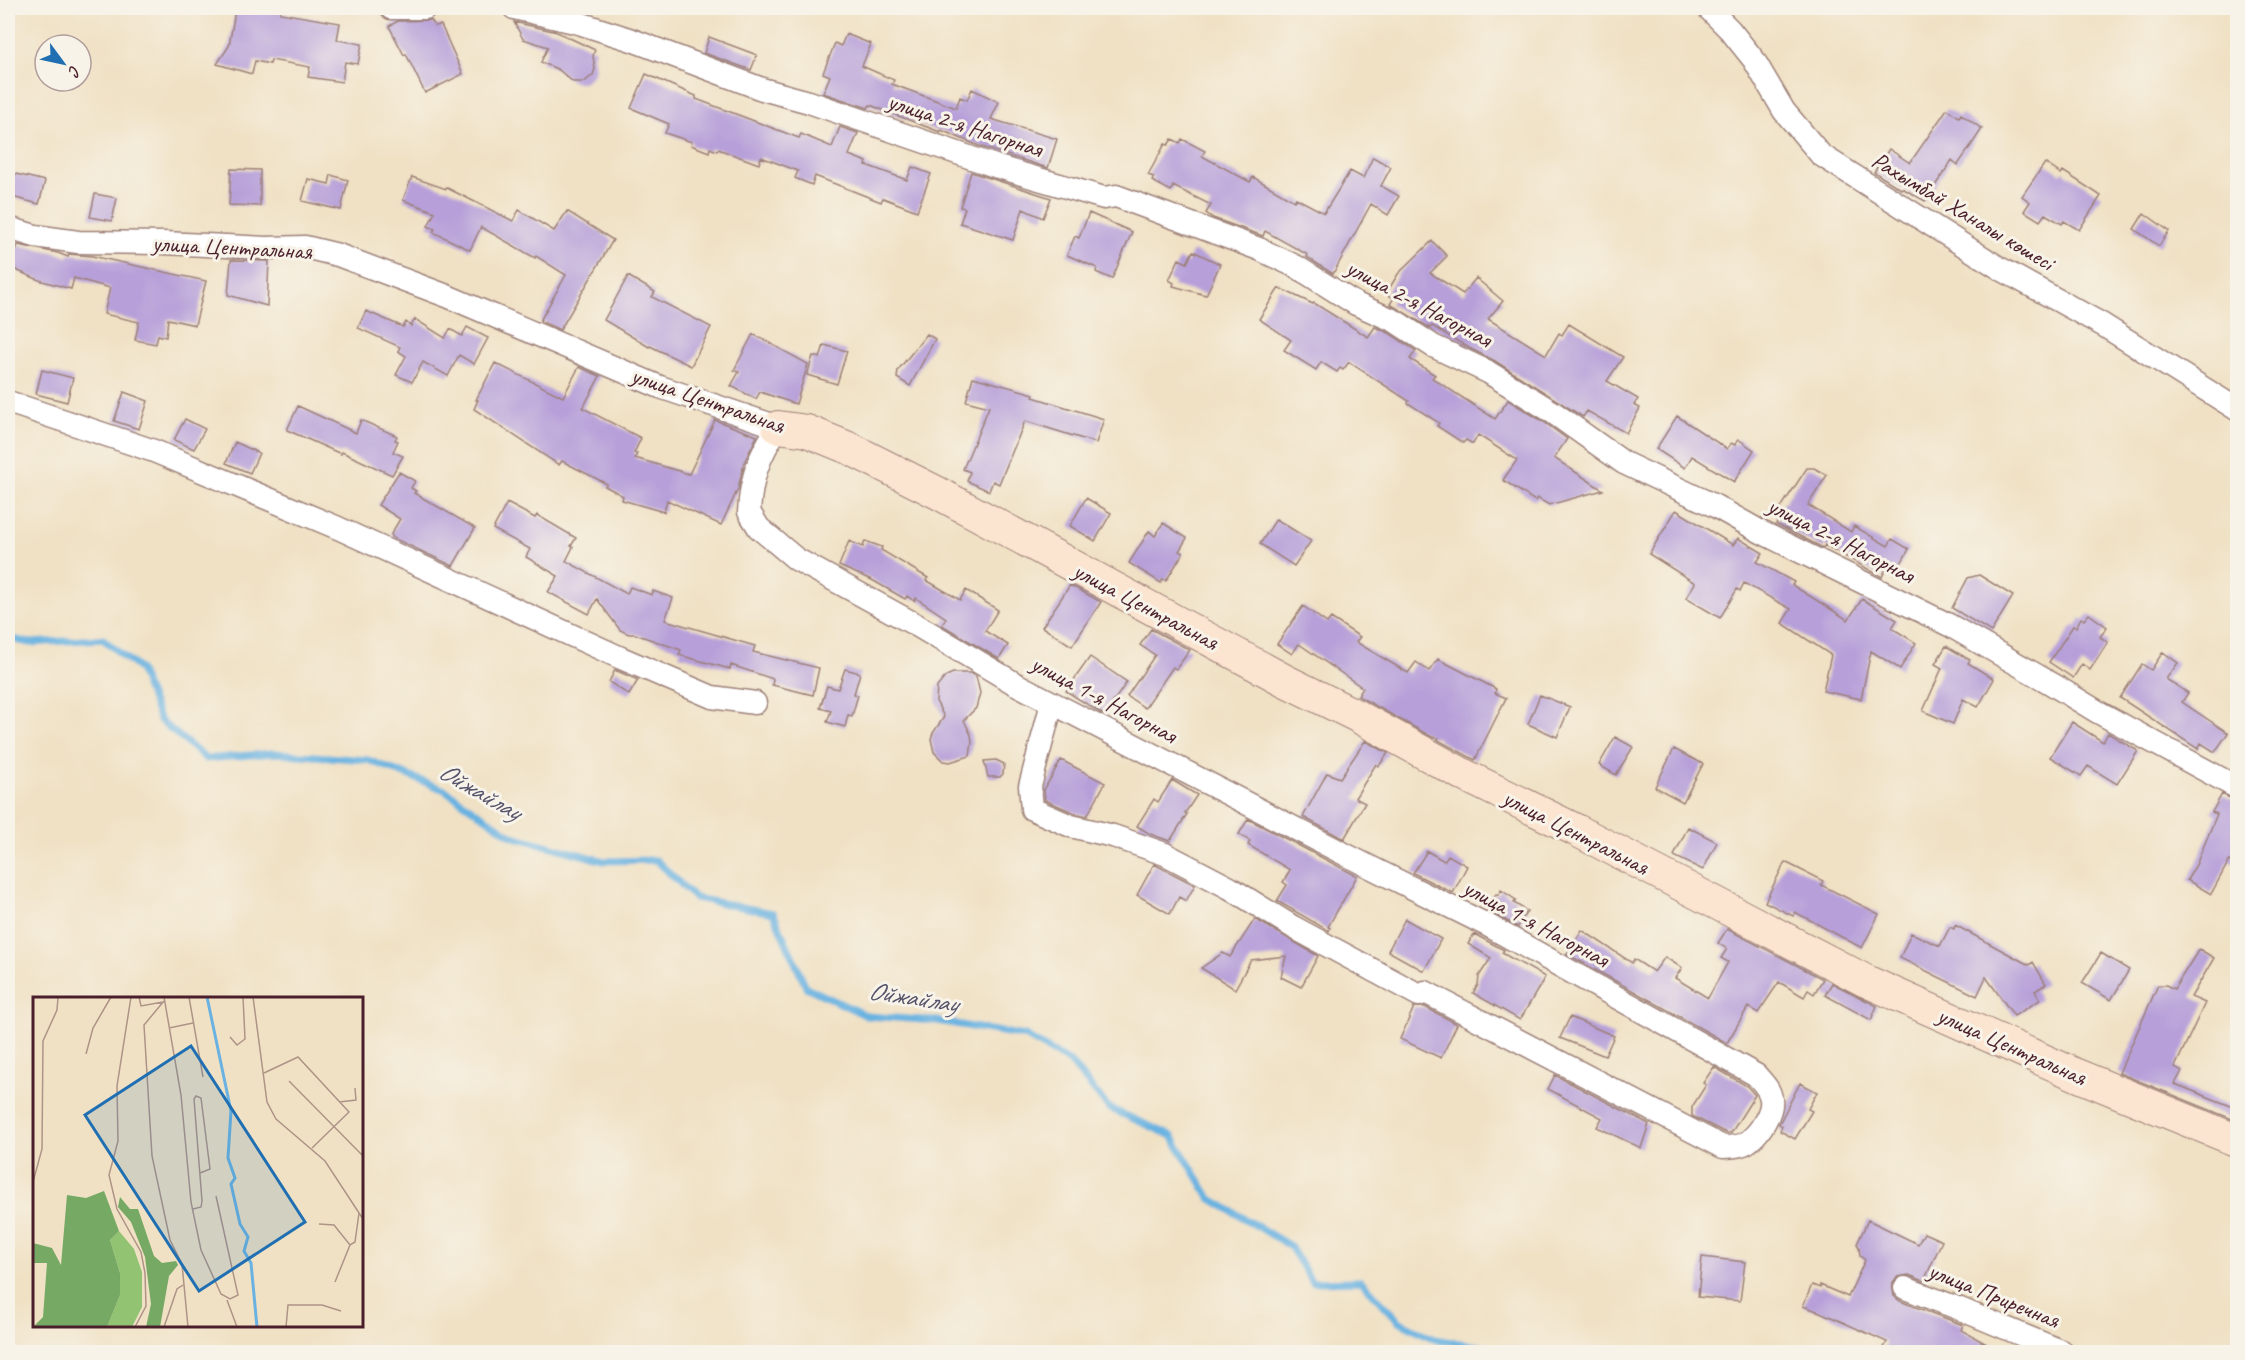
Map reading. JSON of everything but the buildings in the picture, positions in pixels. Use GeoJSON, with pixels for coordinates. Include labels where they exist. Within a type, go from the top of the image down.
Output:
{"type":"FeatureCollection","features":[{"type":"Feature","properties":{"kind":"street"},"geometry":{"type":"LineString","coordinates":[[391,8],[425,8]]}},
{"type":"Feature","properties":{"kind":"street","name":"улица 2-я Нагорная"},"geometry":{"type":"LineString","coordinates":[[514,8],[579,23],[633,40],[762,89],[809,102],[998,167],[1104,198],[1116,196],[1259,249],[1297,267],[1356,304],[1395,321],[1433,346],[1488,372],[1551,411],[1624,463],[1715,506],[1949,625],[2098,712],[2238,788]]}},
{"type":"Feature","properties":{"kind":"street","name":"Рахымбай Ханалы көшесі"},"geometry":{"type":"LineString","coordinates":[[1708,8],[1730,30],[1754,60],[1784,111],[1821,155],[1992,264],[2085,315],[2238,410]]}},
{"type":"Feature","properties":{"kind":"street","name":"улица Центральная"},"geometry":{"type":"LineString","coordinates":[[8,228],[35,236],[78,242],[305,248],[338,255],[447,296],[660,387],[778,427],[807,431],[851,449],[1284,680],[1357,716],[1464,775],[1576,830],[1866,981],[2079,1076],[2238,1141]]}},
{"type":"Feature","properties":{"kind":"street"},"geometry":{"type":"LineString","coordinates":[[8,402],[154,451],[338,528],[621,658],[712,697],[755,703]]}},
{"type":"Feature","properties":{"kind":"street","name":"улица 1-я Нагорная"},"geometry":{"type":"LineString","coordinates":[[778,427],[763,450],[755,471],[749,512],[759,528],[796,559],[1052,703],[1489,926],[1756,1075],[1768,1089],[1772,1100],[1768,1115],[1750,1141],[1732,1147],[1712,1143],[1425,992],[1419,995],[1373,971],[1184,863],[1113,836],[1071,826],[1032,809],[1030,786],[1052,703]]}},
{"type":"Feature","properties":{"kind":"street","name":"улица Приречная"},"geometry":{"type":"LineString","coordinates":[[1905,1288],[2063,1353]]}},
{"type":"Feature","properties":{"kind":"waterway","name":"Ойжайлау"},"geometry":{"type":"LineString","coordinates":[[8,638],[29,643],[103,639],[139,669],[160,720],[206,759],[273,753],[368,760],[445,790],[512,836],[604,861],[656,860],[695,898],[773,913],[806,987],[867,1016],[937,1021],[1025,1036],[1070,1062],[1109,1108],[1172,1136],[1210,1198],[1290,1246],[1312,1282],[1361,1281],[1399,1321],[1434,1339],[1515,1352]]}}]}
